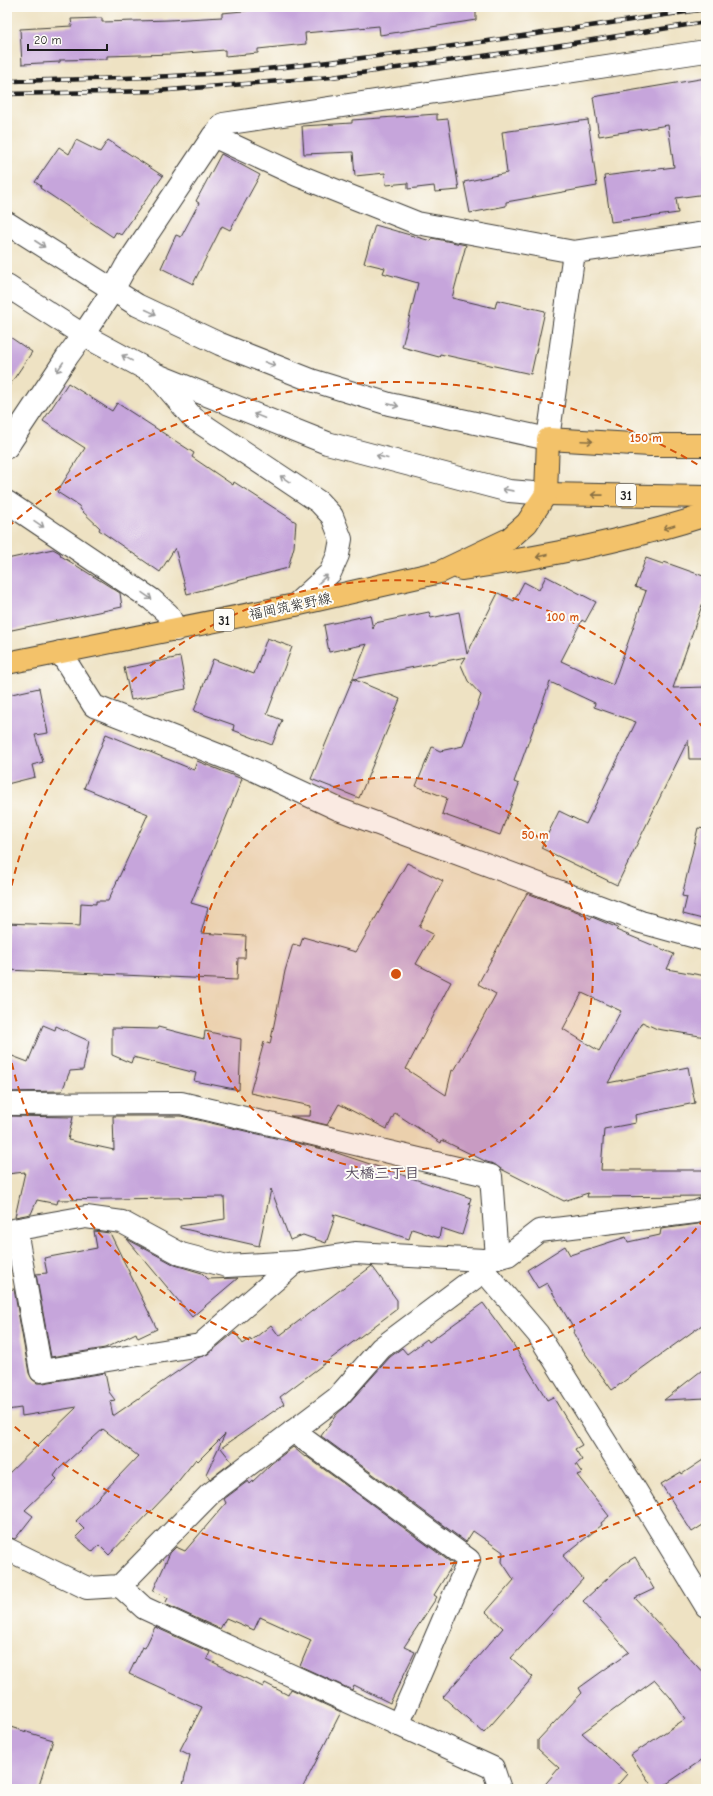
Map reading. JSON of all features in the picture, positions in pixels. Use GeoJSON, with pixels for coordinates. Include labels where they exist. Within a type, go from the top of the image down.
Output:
{"type":"FeatureCollection","features":[{"type":"Feature","properties":{"kind":"main road"},"geometry":{"type":"LineString","coordinates":[[546,494],[548,439],[706,445]]}},
{"type":"Feature","properties":{"kind":"main road","name":"31"},"geometry":{"type":"LineString","coordinates":[[546,494],[706,497]]}},
{"type":"Feature","properties":{"kind":"main road","name":"福岡筑紫野線"},"geometry":{"type":"LineString","coordinates":[[7,663],[295,606],[440,572],[509,539],[527,523],[546,494]]}},
{"type":"Feature","properties":{"kind":"main road"},"geometry":{"type":"LineString","coordinates":[[440,572],[537,558],[658,531],[706,515]]}},
{"type":"Feature","properties":{"kind":"street"},"geometry":{"type":"LineString","coordinates":[[7,447],[66,357],[84,336],[113,290],[126,266],[213,136],[223,124],[706,51]]}},
{"type":"Feature","properties":{"kind":"street"},"geometry":{"type":"LineString","coordinates":[[213,136],[297,175],[417,223],[574,252],[706,233]]}},
{"type":"Feature","properties":{"kind":"street"},"geometry":{"type":"LineString","coordinates":[[7,223],[137,305],[220,344],[311,380],[389,404],[548,439],[574,252]]}},
{"type":"Feature","properties":{"kind":"street"},"geometry":{"type":"LineString","coordinates":[[7,286],[84,336],[157,375],[327,443],[509,491],[546,494]]}},
{"type":"Feature","properties":{"kind":"street"},"geometry":{"type":"LineString","coordinates":[[157,375],[193,418],[319,502],[332,516],[341,538],[338,555],[330,573],[295,606]]}},
{"type":"Feature","properties":{"kind":"street"},"geometry":{"type":"LineString","coordinates":[[7,502],[151,599],[168,614],[176,630]]}},
{"type":"Feature","properties":{"kind":"street"},"geometry":{"type":"LineString","coordinates":[[60,652],[94,706],[241,764],[338,808],[641,922],[706,940]]}},
{"type":"Feature","properties":{"kind":"street"},"geometry":{"type":"LineString","coordinates":[[7,1104],[181,1103],[491,1176],[488,1263],[538,1334],[706,1606]]}},
{"type":"Feature","properties":{"kind":"street"},"geometry":{"type":"LineString","coordinates":[[7,1549],[87,1588],[120,1586],[210,1494],[337,1398],[381,1348],[488,1263],[508,1255],[540,1231],[696,1212],[706,1208]]}},
{"type":"Feature","properties":{"kind":"street"},"geometry":{"type":"LineString","coordinates":[[296,1262],[200,1345],[41,1371],[11,1231],[86,1217],[122,1222],[181,1254],[227,1266],[296,1262],[355,1253],[488,1263]]}},
{"type":"Feature","properties":{"kind":"street"},"geometry":{"type":"LineString","coordinates":[[292,1432],[469,1560],[398,1725]]}},
{"type":"Feature","properties":{"kind":"street"},"geometry":{"type":"LineString","coordinates":[[120,1586],[144,1608],[493,1768],[500,1789]]}},
{"type":"Feature","properties":{"kind":"building"},"geometry":{"type":"Polygon","coordinates":[[[284,7],[476,7],[476,20],[380,35],[379,26],[305,33],[306,44],[258,49],[258,53],[225,56],[225,50],[173,54],[107,56],[107,59],[60,60],[60,62],[22,64],[20,29],[72,26],[71,19],[102,18],[102,22],[169,20],[222,17],[222,13],[284,7]]]}},
{"type":"Feature","properties":{"kind":"building"},"geometry":{"type":"Polygon","coordinates":[[[706,78],[706,194],[676,198],[678,213],[611,222],[604,176],[674,167],[668,125],[599,136],[593,97],[706,78]]]}},
{"type":"Feature","properties":{"kind":"building"},"geometry":{"type":"Polygon","coordinates":[[[437,114],[437,120],[448,119],[459,190],[435,192],[434,186],[408,189],[408,183],[386,185],[385,173],[355,176],[353,152],[304,154],[302,126],[352,123],[352,120],[437,114]]]}},
{"type":"Feature","properties":{"kind":"building"},"geometry":{"type":"Polygon","coordinates":[[[588,120],[597,186],[506,202],[506,206],[470,213],[464,182],[507,173],[502,132],[588,120]]]}},
{"type":"Feature","properties":{"kind":"building"},"geometry":{"type":"Polygon","coordinates":[[[76,140],[100,152],[108,140],[163,176],[121,235],[116,232],[113,237],[40,188],[41,186],[35,182],[59,147],[69,154],[76,140]]]}},
{"type":"Feature","properties":{"kind":"building"},"geometry":{"type":"Polygon","coordinates":[[[221,154],[260,175],[230,230],[222,226],[193,284],[161,268],[176,235],[181,237],[199,203],[196,201],[221,154]]]}},
{"type":"Feature","properties":{"kind":"building"},"geometry":{"type":"Polygon","coordinates":[[[375,225],[431,241],[432,238],[466,245],[452,298],[495,308],[497,300],[545,311],[531,374],[440,354],[439,357],[402,347],[418,283],[383,273],[385,268],[364,263],[375,225]]]}},
{"type":"Feature","properties":{"kind":"building"},"geometry":{"type":"Polygon","coordinates":[[[7,335],[32,352],[7,389],[7,335]]]}},
{"type":"Feature","properties":{"kind":"building"},"geometry":{"type":"Polygon","coordinates":[[[68,383],[112,411],[117,403],[194,453],[192,457],[233,485],[234,482],[296,522],[294,547],[288,568],[187,594],[175,548],[160,572],[99,530],[100,528],[81,510],[79,506],[57,492],[85,448],[43,421],[68,383]]]}},
{"type":"Feature","properties":{"kind":"building"},"geometry":{"type":"Polygon","coordinates":[[[53,549],[60,553],[61,556],[120,593],[122,607],[7,631],[7,559],[53,549]]]}},
{"type":"Feature","properties":{"kind":"building"},"geometry":{"type":"Polygon","coordinates":[[[646,558],[663,564],[664,562],[706,577],[706,594],[673,688],[706,687],[706,759],[689,759],[688,740],[617,885],[541,848],[559,811],[586,824],[636,722],[594,707],[595,703],[550,682],[514,782],[519,784],[500,835],[442,814],[447,798],[416,786],[432,747],[440,751],[463,746],[481,695],[468,681],[461,665],[466,657],[353,679],[400,699],[359,798],[311,779],[367,644],[329,652],[324,625],[370,615],[373,629],[375,623],[429,612],[431,618],[459,612],[467,654],[498,593],[514,601],[524,582],[539,590],[546,576],[596,602],[585,622],[582,620],[561,661],[613,685],[646,591],[635,587],[646,558]]]}},
{"type":"Feature","properties":{"kind":"building"},"geometry":{"type":"Polygon","coordinates":[[[267,638],[292,647],[267,714],[282,720],[272,745],[233,730],[234,725],[194,711],[213,659],[254,674],[267,638]]]}},
{"type":"Feature","properties":{"kind":"building"},"geometry":{"type":"Polygon","coordinates":[[[180,657],[186,689],[131,700],[124,668],[180,657]]]}},
{"type":"Feature","properties":{"kind":"building"},"geometry":{"type":"Polygon","coordinates":[[[39,688],[48,733],[35,735],[43,762],[32,765],[35,777],[7,784],[7,695],[39,688]]]}},
{"type":"Feature","properties":{"kind":"building"},"geometry":{"type":"Polygon","coordinates":[[[106,734],[194,770],[197,761],[242,779],[191,903],[208,908],[201,933],[246,936],[245,958],[238,958],[237,980],[7,970],[7,923],[80,926],[81,903],[96,904],[96,901],[108,901],[148,814],[84,788],[106,734]]]}},
{"type":"Feature","properties":{"kind":"building"},"geometry":{"type":"Polygon","coordinates":[[[698,828],[706,829],[706,920],[683,914],[687,897],[682,896],[698,828]]]}},
{"type":"Feature","properties":{"kind":"building"},"geometry":{"type":"Polygon","coordinates":[[[407,863],[443,881],[419,927],[433,934],[416,964],[451,982],[406,1069],[446,1095],[452,1070],[454,1071],[496,994],[478,984],[527,893],[578,912],[591,919],[592,917],[618,928],[616,930],[674,954],[667,969],[706,976],[706,1037],[657,1029],[642,1022],[608,1083],[688,1067],[695,1103],[635,1115],[636,1123],[604,1129],[601,1170],[706,1170],[706,1196],[587,1197],[588,1193],[564,1201],[494,1164],[442,1140],[441,1143],[395,1113],[387,1129],[339,1104],[327,1125],[290,1116],[310,1116],[311,1106],[250,1093],[264,1042],[270,1044],[285,971],[293,944],[300,946],[303,937],[356,952],[407,863]],[[582,993],[563,1029],[599,1051],[621,1011],[582,993]]]}},
{"type":"Feature","properties":{"kind":"building"},"geometry":{"type":"Polygon","coordinates":[[[43,1025],[55,1030],[56,1026],[89,1041],[83,1070],[70,1071],[62,1091],[7,1092],[7,1054],[28,1062],[43,1025]]]}},
{"type":"Feature","properties":{"kind":"building"},"geometry":{"type":"Polygon","coordinates":[[[158,1027],[204,1039],[205,1031],[241,1039],[239,1090],[194,1081],[196,1073],[133,1057],[131,1063],[112,1055],[112,1028],[157,1029],[158,1027]]]}},
{"type":"Feature","properties":{"kind":"building"},"geometry":{"type":"Polygon","coordinates":[[[7,1116],[73,1117],[68,1140],[114,1150],[113,1116],[181,1116],[331,1151],[471,1198],[469,1204],[471,1205],[462,1235],[441,1228],[439,1238],[412,1229],[409,1239],[333,1214],[335,1217],[326,1243],[303,1235],[290,1240],[271,1189],[259,1246],[180,1228],[180,1226],[225,1219],[224,1197],[58,1200],[57,1204],[37,1200],[31,1214],[15,1217],[25,1172],[7,1174],[7,1116]]]}},
{"type":"Feature","properties":{"kind":"building"},"geometry":{"type":"Polygon","coordinates":[[[706,1221],[706,1322],[612,1390],[582,1349],[573,1332],[575,1331],[547,1283],[538,1288],[527,1270],[565,1246],[570,1255],[626,1237],[628,1242],[660,1235],[661,1229],[698,1224],[706,1221]]]}},
{"type":"Feature","properties":{"kind":"building"},"geometry":{"type":"Polygon","coordinates":[[[94,1231],[110,1233],[157,1329],[138,1338],[136,1333],[105,1348],[51,1357],[36,1274],[47,1273],[44,1258],[97,1248],[94,1231]]]}},
{"type":"Feature","properties":{"kind":"building"},"geometry":{"type":"Polygon","coordinates":[[[127,1239],[175,1265],[202,1273],[208,1279],[238,1278],[192,1317],[127,1239]]]}},
{"type":"Feature","properties":{"kind":"building"},"geometry":{"type":"Polygon","coordinates":[[[372,1266],[397,1300],[397,1309],[280,1397],[284,1404],[221,1448],[232,1462],[210,1479],[206,1474],[225,1434],[198,1461],[196,1459],[172,1489],[109,1555],[99,1545],[93,1552],[76,1537],[84,1529],[76,1521],[138,1456],[103,1429],[59,1469],[54,1476],[57,1479],[25,1510],[33,1516],[15,1539],[7,1537],[7,1475],[77,1407],[22,1416],[21,1408],[7,1410],[7,1290],[14,1289],[29,1373],[32,1379],[37,1383],[43,1383],[105,1373],[109,1392],[115,1400],[110,1401],[113,1416],[197,1358],[208,1354],[235,1332],[243,1344],[250,1339],[251,1341],[271,1325],[279,1336],[372,1266]]]}},
{"type":"Feature","properties":{"kind":"building"},"geometry":{"type":"Polygon","coordinates":[[[483,1303],[513,1344],[547,1400],[553,1397],[582,1445],[575,1449],[582,1460],[576,1464],[582,1473],[577,1475],[609,1516],[601,1523],[602,1525],[563,1556],[583,1579],[511,1658],[533,1677],[484,1733],[443,1697],[503,1628],[486,1612],[514,1580],[502,1562],[503,1552],[473,1531],[466,1542],[321,1436],[336,1415],[390,1357],[402,1348],[407,1354],[427,1339],[429,1342],[483,1303]]]}},
{"type":"Feature","properties":{"kind":"building"},"geometry":{"type":"Polygon","coordinates":[[[706,1367],[706,1398],[664,1400],[706,1367]]]}},
{"type":"Feature","properties":{"kind":"building"},"geometry":{"type":"Polygon","coordinates":[[[293,1447],[453,1564],[434,1595],[437,1597],[404,1647],[415,1652],[390,1703],[354,1685],[352,1690],[300,1666],[311,1640],[260,1617],[254,1630],[226,1618],[220,1629],[165,1604],[168,1598],[153,1591],[170,1553],[176,1547],[185,1551],[226,1503],[224,1499],[248,1481],[250,1484],[272,1463],[293,1447]]]}},
{"type":"Feature","properties":{"kind":"building"},"geometry":{"type":"Polygon","coordinates":[[[706,1458],[706,1523],[692,1532],[661,1484],[681,1472],[682,1474],[706,1458]]]}},
{"type":"Feature","properties":{"kind":"building"},"geometry":{"type":"Polygon","coordinates":[[[635,1557],[654,1589],[635,1598],[706,1676],[706,1757],[659,1789],[654,1789],[631,1755],[685,1719],[670,1697],[655,1680],[582,1733],[627,1774],[614,1789],[541,1789],[559,1768],[538,1749],[538,1740],[582,1693],[579,1688],[629,1652],[583,1601],[622,1565],[635,1557]]]}},
{"type":"Feature","properties":{"kind":"building"},"geometry":{"type":"Polygon","coordinates":[[[155,1627],[210,1652],[207,1659],[263,1687],[265,1683],[288,1695],[291,1689],[341,1712],[302,1789],[182,1789],[190,1755],[180,1750],[202,1707],[129,1674],[142,1647],[145,1648],[155,1627]]]}},
{"type":"Feature","properties":{"kind":"building"},"geometry":{"type":"Polygon","coordinates":[[[7,1726],[53,1740],[38,1789],[7,1789],[7,1726]]]}},
{"type":"Feature","properties":{"kind":"railway"},"geometry":{"type":"LineString","coordinates":[[7,81],[157,77],[247,71],[420,51],[706,9]]}},
{"type":"Feature","properties":{"kind":"railway"},"geometry":{"type":"LineString","coordinates":[[7,94],[156,91],[332,77],[555,46],[706,22]]}},
{"type":"Feature","properties":{"kind":"district","name":"大橋三丁目"},"geometry":{"type":"Point","coordinates":[382,1173]}}]}
